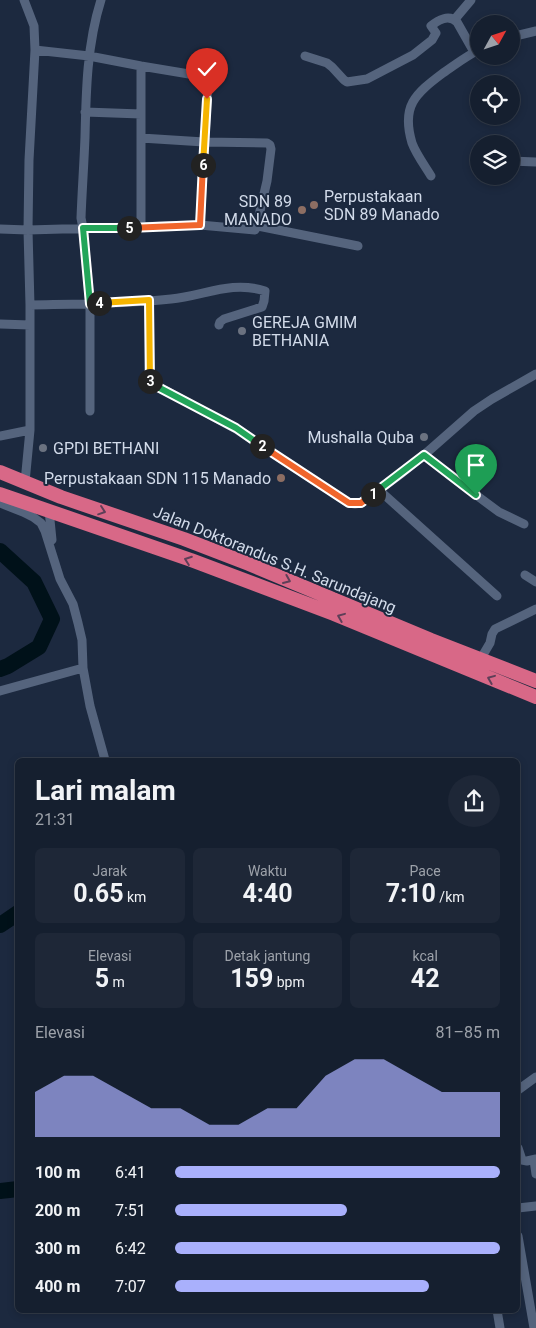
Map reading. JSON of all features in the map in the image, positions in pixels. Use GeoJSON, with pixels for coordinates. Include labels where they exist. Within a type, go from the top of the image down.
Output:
{"type":"FeatureCollection","features":[{"type":"Feature","properties":{"kind":"highway","name":"Jalan Doktorandus S.H. Sarundajang"},"geometry":{"type":"LineString","coordinates":[[0,472],[62,497],[184,539],[249,564],[536,697]]}},
{"type":"Feature","properties":{"kind":"highway","name":"Jalan Doktorandus S.H. Sarundajang"},"geometry":{"type":"LineString","coordinates":[[0,494],[191,560],[429,646],[480,660],[536,681]]}},
{"type":"Feature","properties":{"kind":"street"},"geometry":{"type":"LineString","coordinates":[[24,0],[34,26],[35,50],[28,230],[30,430],[25,482]]}},
{"type":"Feature","properties":{"kind":"street"},"geometry":{"type":"LineString","coordinates":[[90,411],[90,304],[82,218],[85,112],[89,56],[95,16],[101,0]]}},
{"type":"Feature","properties":{"kind":"street"},"geometry":{"type":"LineString","coordinates":[[454,20],[471,0]]}},
{"type":"Feature","properties":{"kind":"street"},"geometry":{"type":"LineString","coordinates":[[305,56],[327,63],[347,82],[367,79],[413,55],[432,40],[436,33],[431,26],[447,18],[454,20],[470,43]]}},
{"type":"Feature","properties":{"kind":"street"},"geometry":{"type":"LineString","coordinates":[[520,35],[536,31]]}},
{"type":"Feature","properties":{"kind":"street"},"geometry":{"type":"LineString","coordinates":[[35,50],[89,56],[195,75],[207,79],[200,225]]}},
{"type":"Feature","properties":{"kind":"street"},"geometry":{"type":"LineString","coordinates":[[431,176],[413,144],[408,124],[410,107],[428,84],[470,55]]}},
{"type":"Feature","properties":{"kind":"street"},"geometry":{"type":"LineString","coordinates":[[141,66],[141,227]]}},
{"type":"Feature","properties":{"kind":"street"},"geometry":{"type":"LineString","coordinates":[[85,112],[141,114]]}},
{"type":"Feature","properties":{"kind":"street"},"geometry":{"type":"LineString","coordinates":[[0,229],[28,230],[200,225],[255,230],[258,226],[267,181],[270,145],[264,142],[204,142],[141,138]]}},
{"type":"Feature","properties":{"kind":"street"},"geometry":{"type":"LineString","coordinates":[[520,162],[536,162]]}},
{"type":"Feature","properties":{"kind":"street"},"geometry":{"type":"LineString","coordinates":[[258,226],[358,246]]}},
{"type":"Feature","properties":{"kind":"street"},"geometry":{"type":"LineString","coordinates":[[30,304],[90,304],[178,298],[227,287],[265,291],[262,307],[224,320],[218,325]]}},
{"type":"Feature","properties":{"kind":"street"},"geometry":{"type":"LineString","coordinates":[[149,300],[149,372],[152,383],[236,428],[349,503],[361,503],[424,455],[480,407],[536,374]]}},
{"type":"Feature","properties":{"kind":"street"},"geometry":{"type":"LineString","coordinates":[[0,324],[30,324]]}},
{"type":"Feature","properties":{"kind":"street"},"geometry":{"type":"LineString","coordinates":[[0,436],[30,430]]}},
{"type":"Feature","properties":{"kind":"street"},"geometry":{"type":"LineString","coordinates":[[424,455],[499,512],[524,524]]}},
{"type":"Feature","properties":{"kind":"street"},"geometry":{"type":"LineString","coordinates":[[379,490],[497,596]]}},
{"type":"Feature","properties":{"kind":"street"},"geometry":{"type":"LineString","coordinates":[[0,503],[23,512],[41,524],[45,531],[60,578],[73,604],[78,622],[82,640],[83,668],[90,706],[104,758]]}},
{"type":"Feature","properties":{"kind":"street"},"geometry":{"type":"LineString","coordinates":[[49,510],[55,561]]}},
{"type":"Feature","properties":{"kind":"street"},"geometry":{"type":"LineString","coordinates":[[525,575],[536,582]]}},
{"type":"Feature","properties":{"kind":"street"},"geometry":{"type":"LineString","coordinates":[[480,660],[490,643],[495,629],[536,609]]}},
{"type":"Feature","properties":{"kind":"street"},"geometry":{"type":"LineString","coordinates":[[0,692],[83,668]]}},
{"type":"Feature","properties":{"kind":"street"},"geometry":{"type":"LineString","coordinates":[[520,1088],[536,1076]]}},
{"type":"Feature","properties":{"kind":"street"},"geometry":{"type":"LineString","coordinates":[[520,1161],[535,1159],[536,1174]]}},
{"type":"Feature","properties":{"kind":"street"},"geometry":{"type":"LineString","coordinates":[[520,1208],[536,1206]]}},
{"type":"Feature","properties":{"kind":"street"},"geometry":{"type":"LineString","coordinates":[[520,1248],[534,1328]]}},
{"type":"Feature","properties":{"kind":"street"},"geometry":{"type":"LineString","coordinates":[[498,1313],[500,1328]]}},
{"type":"Feature","properties":{"kind":"waterway"},"geometry":{"type":"LineString","coordinates":[[0,551],[34,582],[52,619],[39,647],[0,669]]}},
{"type":"Feature","properties":{"kind":"waterway"},"geometry":{"type":"LineString","coordinates":[[0,925],[15,915]]}},
{"type":"Feature","properties":{"kind":"waterway"},"geometry":{"type":"LineString","coordinates":[[0,1191],[15,1189]]}},
{"type":"Feature","properties":{"kind":"place","name":"Perpustakaan SDN 89 Manado"},"geometry":{"type":"Point","coordinates":[314,205]}},
{"type":"Feature","properties":{"kind":"place","name":"SDN 89 MANADO"},"geometry":{"type":"Point","coordinates":[302,210]}},
{"type":"Feature","properties":{"kind":"place","name":"GEREJA GMIM BETHANIA"},"geometry":{"type":"Point","coordinates":[242,331]}},
{"type":"Feature","properties":{"kind":"place","name":"Mushalla Quba"},"geometry":{"type":"Point","coordinates":[424,437]}},
{"type":"Feature","properties":{"kind":"place","name":"GPDI BETHANI"},"geometry":{"type":"Point","coordinates":[43,448]}},
{"type":"Feature","properties":{"kind":"place","name":"Perpustakaan SDN 115 Manado"},"geometry":{"type":"Point","coordinates":[281,478]}},
{"type":"Feature","properties":{"kind":"route"},"geometry":{"type":"LineString","coordinates":[[207,99],[200,225],[83,228],[90,304],[149,300],[149,372],[152,383],[236,428],[349,503],[361,503],[424,455],[476,495]]}}]}
